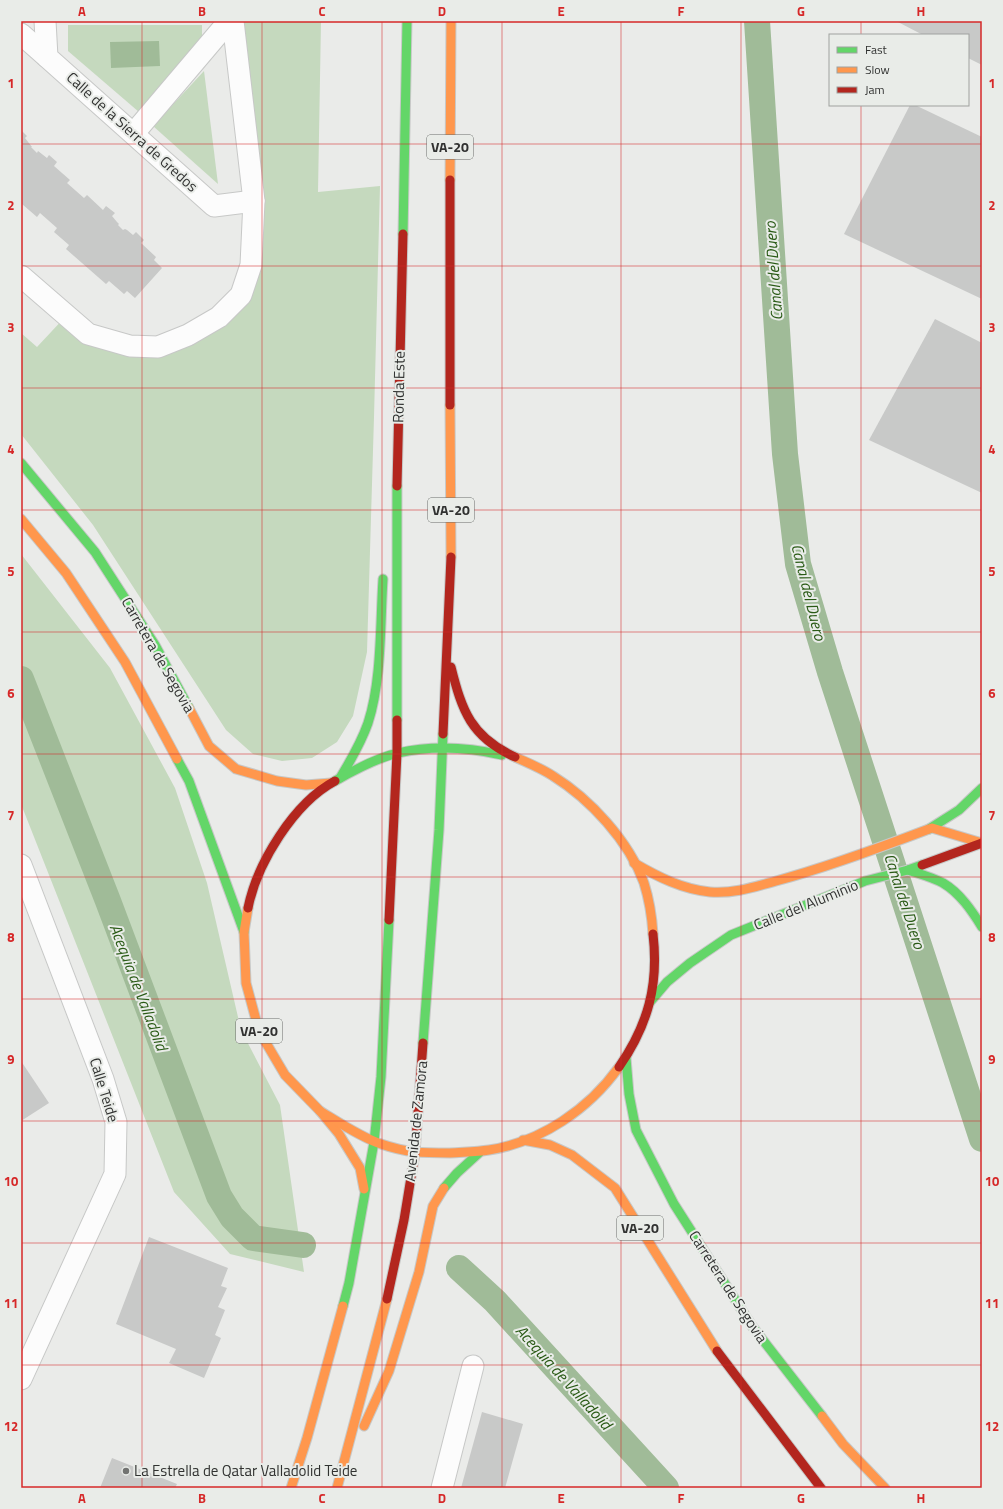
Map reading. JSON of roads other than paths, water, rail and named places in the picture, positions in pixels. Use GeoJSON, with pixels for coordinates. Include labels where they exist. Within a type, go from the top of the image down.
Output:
{"type":"FeatureCollection","features":[{"type":"Feature","properties":{"kind":"main road","name":"Ronda Este"},"geometry":{"type":"LineString","coordinates":[[397,754],[397,496],[407,21]]}},
{"type":"Feature","properties":{"kind":"main road","name":"VA-20"},"geometry":{"type":"LineString","coordinates":[[442,747],[451,551],[449,273],[451,21]]}},
{"type":"Feature","properties":{"kind":"main road","name":"Carretera de Segovia"},"geometry":{"type":"LineString","coordinates":[[21,463],[95,552],[155,645],[210,746],[236,770],[277,781],[306,785],[331,784]]}},
{"type":"Feature","properties":{"kind":"main road"},"geometry":{"type":"LineString","coordinates":[[388,515],[397,496]]}},
{"type":"Feature","properties":{"kind":"main road"},"geometry":{"type":"LineString","coordinates":[[21,519],[66,573],[125,662],[166,737],[189,781],[244,932]]}},
{"type":"Feature","properties":{"kind":"main road"},"geometry":{"type":"LineString","coordinates":[[340,778],[358,748],[372,707],[378,666],[383,574]]}},
{"type":"Feature","properties":{"kind":"main road"},"geometry":{"type":"LineString","coordinates":[[446,648],[458,692],[468,719],[479,734],[489,743],[511,756]]}},
{"type":"Feature","properties":{"kind":"main road","name":"VA-20"},"geometry":{"type":"LineString","coordinates":[[442,747],[476,749],[511,756],[552,775],[589,803],[618,838],[634,863],[642,880],[648,900],[656,950],[655,973],[650,1002],[640,1030],[626,1058],[608,1082],[589,1101],[566,1119],[542,1133],[504,1147],[480,1152],[415,1153],[374,1142],[320,1111],[285,1075],[259,1031],[246,982],[244,932],[251,895],[265,860],[285,828],[310,800],[340,778],[368,764],[397,754],[442,747]]}},
{"type":"Feature","properties":{"kind":"main road","name":"Avenida de Zamora"},"geometry":{"type":"LineString","coordinates":[[337,1488],[388,1294],[404,1220],[415,1153],[439,830],[442,747]]}},
{"type":"Feature","properties":{"kind":"main road"},"geometry":{"type":"LineString","coordinates":[[291,1488],[307,1438],[349,1283],[374,1142],[381,1078],[397,754]]}},
{"type":"Feature","properties":{"kind":"main road","name":"Calle del Aluminio"},"geometry":{"type":"LineString","coordinates":[[634,863],[654,876],[674,885],[695,890],[725,892],[740,890],[785,879],[862,854],[932,828],[965,806],[982,788]]}},
{"type":"Feature","properties":{"kind":"main road","name":"Calle del Aluminio"},"geometry":{"type":"LineString","coordinates":[[932,828],[982,843]]}},
{"type":"Feature","properties":{"kind":"main road","name":"Calle del Aluminio"},"geometry":{"type":"LineString","coordinates":[[650,1002],[667,982],[690,963],[732,935],[865,881],[908,870],[982,843]]}},
{"type":"Feature","properties":{"kind":"main road"},"geometry":{"type":"LineString","coordinates":[[908,870],[931,878],[948,887],[961,899],[982,927]]}},
{"type":"Feature","properties":{"kind":"main road","name":"Carretera de Segovia"},"geometry":{"type":"LineString","coordinates":[[626,1058],[629,1094],[636,1130],[674,1204],[752,1326],[843,1444],[885,1488]]}},
{"type":"Feature","properties":{"kind":"main road"},"geometry":{"type":"LineString","coordinates":[[320,1111],[340,1134],[351,1151],[360,1168],[365,1192]]}},
{"type":"Feature","properties":{"kind":"main road","name":"VA-20"},"geometry":{"type":"LineString","coordinates":[[523,1140],[550,1145],[572,1155],[615,1188],[721,1358],[821,1488]]}},
{"type":"Feature","properties":{"kind":"main road"},"geometry":{"type":"LineString","coordinates":[[337,1488],[389,1371],[419,1272],[433,1206],[442,1190],[457,1173],[480,1152]]}},
{"type":"Feature","properties":{"kind":"street"},"geometry":{"type":"LineString","coordinates":[[46,21],[47,57]]}},
{"type":"Feature","properties":{"kind":"street"},"geometry":{"type":"LineString","coordinates":[[134,133],[229,21]]}},
{"type":"Feature","properties":{"kind":"street"},"geometry":{"type":"LineString","coordinates":[[21,276],[88,334],[130,346],[158,347],[188,335],[219,317],[241,295],[251,265],[254,201],[233,21]]}},
{"type":"Feature","properties":{"kind":"street","name":"Calle de la Sierra de Gredos"},"geometry":{"type":"LineString","coordinates":[[21,34],[134,133],[214,206],[254,201]]}},
{"type":"Feature","properties":{"kind":"street","name":"Calle Teide"},"geometry":{"type":"LineString","coordinates":[[21,865],[103,1079],[116,1122],[115,1174],[21,1379]]}},
{"type":"Feature","properties":{"kind":"street"},"geometry":{"type":"LineString","coordinates":[[442,1488],[474,1366]]}},
{"type":"Feature","properties":{"kind":"waterway","name":"Canal del Duero"},"geometry":{"type":"LineString","coordinates":[[757,21],[785,454],[798,564],[830,672],[982,1139]]}},
{"type":"Feature","properties":{"kind":"waterway","name":"Acequia de Valladolid"},"geometry":{"type":"LineString","coordinates":[[21,679],[108,901],[219,1196],[232,1217],[253,1238],[303,1245]]}},
{"type":"Feature","properties":{"kind":"waterway","name":"Acequia de Valladolid"},"geometry":{"type":"LineString","coordinates":[[459,1268],[495,1301],[666,1488]]}},
{"type":"Feature","properties":{"kind":"place","name":"La Estrella de Qatar Valladolid Teide"},"geometry":{"type":"Point","coordinates":[126,1471]}}]}
